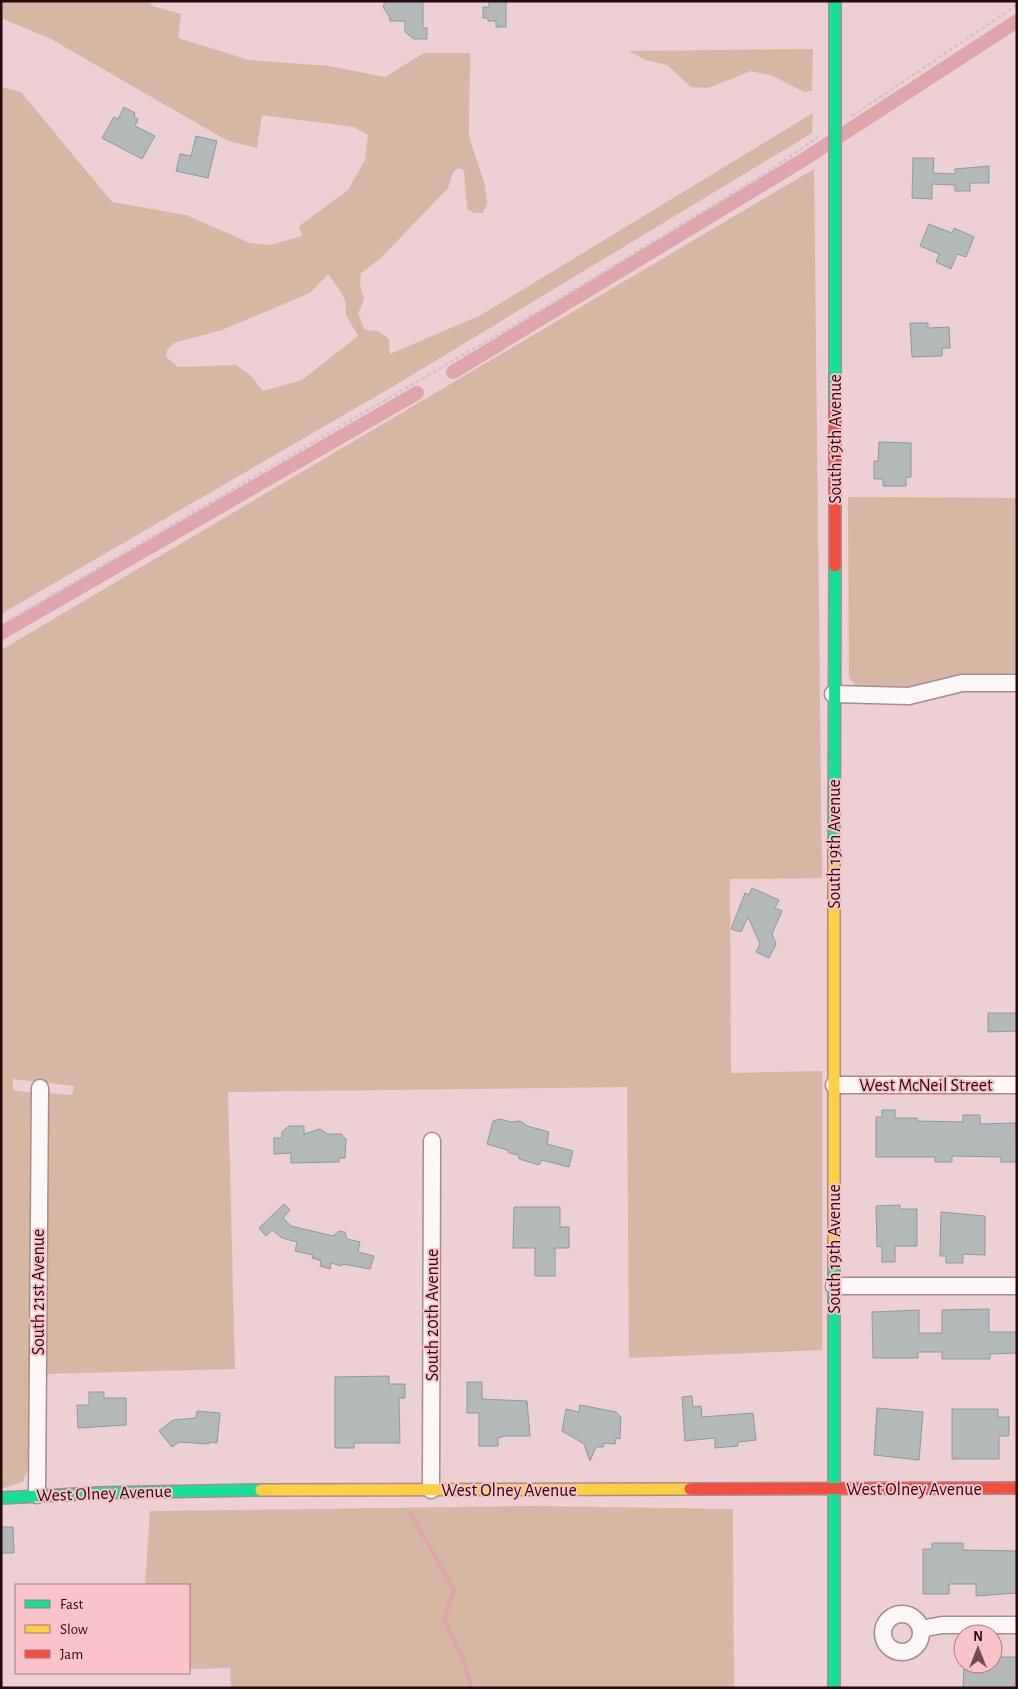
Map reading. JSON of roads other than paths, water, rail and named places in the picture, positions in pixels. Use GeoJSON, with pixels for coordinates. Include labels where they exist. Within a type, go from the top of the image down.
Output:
{"type":"FeatureCollection","features":[{"type":"Feature","properties":{"kind":"street","name":"South 19th Avenue"},"geometry":{"type":"LineString","coordinates":[[834,1688],[833,694],[835,1]]}},
{"type":"Feature","properties":{"kind":"street"},"geometry":{"type":"LineString","coordinates":[[833,694],[909,696],[962,683],[1017,683]]}},
{"type":"Feature","properties":{"kind":"street","name":"West McNeil Street"},"geometry":{"type":"LineString","coordinates":[[834,1084],[1017,1085]]}},
{"type":"Feature","properties":{"kind":"street","name":"South 21st Avenue"},"geometry":{"type":"LineString","coordinates":[[38,1495],[40,1088]]}},
{"type":"Feature","properties":{"kind":"street","name":"South 20th Avenue"},"geometry":{"type":"LineString","coordinates":[[431,1490],[432,1140]]}},
{"type":"Feature","properties":{"kind":"street"},"geometry":{"type":"LineString","coordinates":[[834,1286],[1017,1286]]}},
{"type":"Feature","properties":{"kind":"street","name":"West Olney Avenue"},"geometry":{"type":"LineString","coordinates":[[1,1498],[144,1491],[1017,1488]]}},
{"type":"Feature","properties":{"kind":"street"},"geometry":{"type":"LineString","coordinates":[[920,1629],[942,1625],[1017,1625]]}},
{"type":"Feature","properties":{"kind":"waterway"},"geometry":{"type":"LineString","coordinates":[[453,372],[803,160],[1017,21]]}},
{"type":"Feature","properties":{"kind":"waterway"},"geometry":{"type":"LineString","coordinates":[[1,633],[417,393]]}},
{"type":"Feature","properties":{"kind":"waterway"},"geometry":{"type":"LineString","coordinates":[[410,1513],[454,1590],[444,1619],[463,1659],[472,1688]]}}]}
